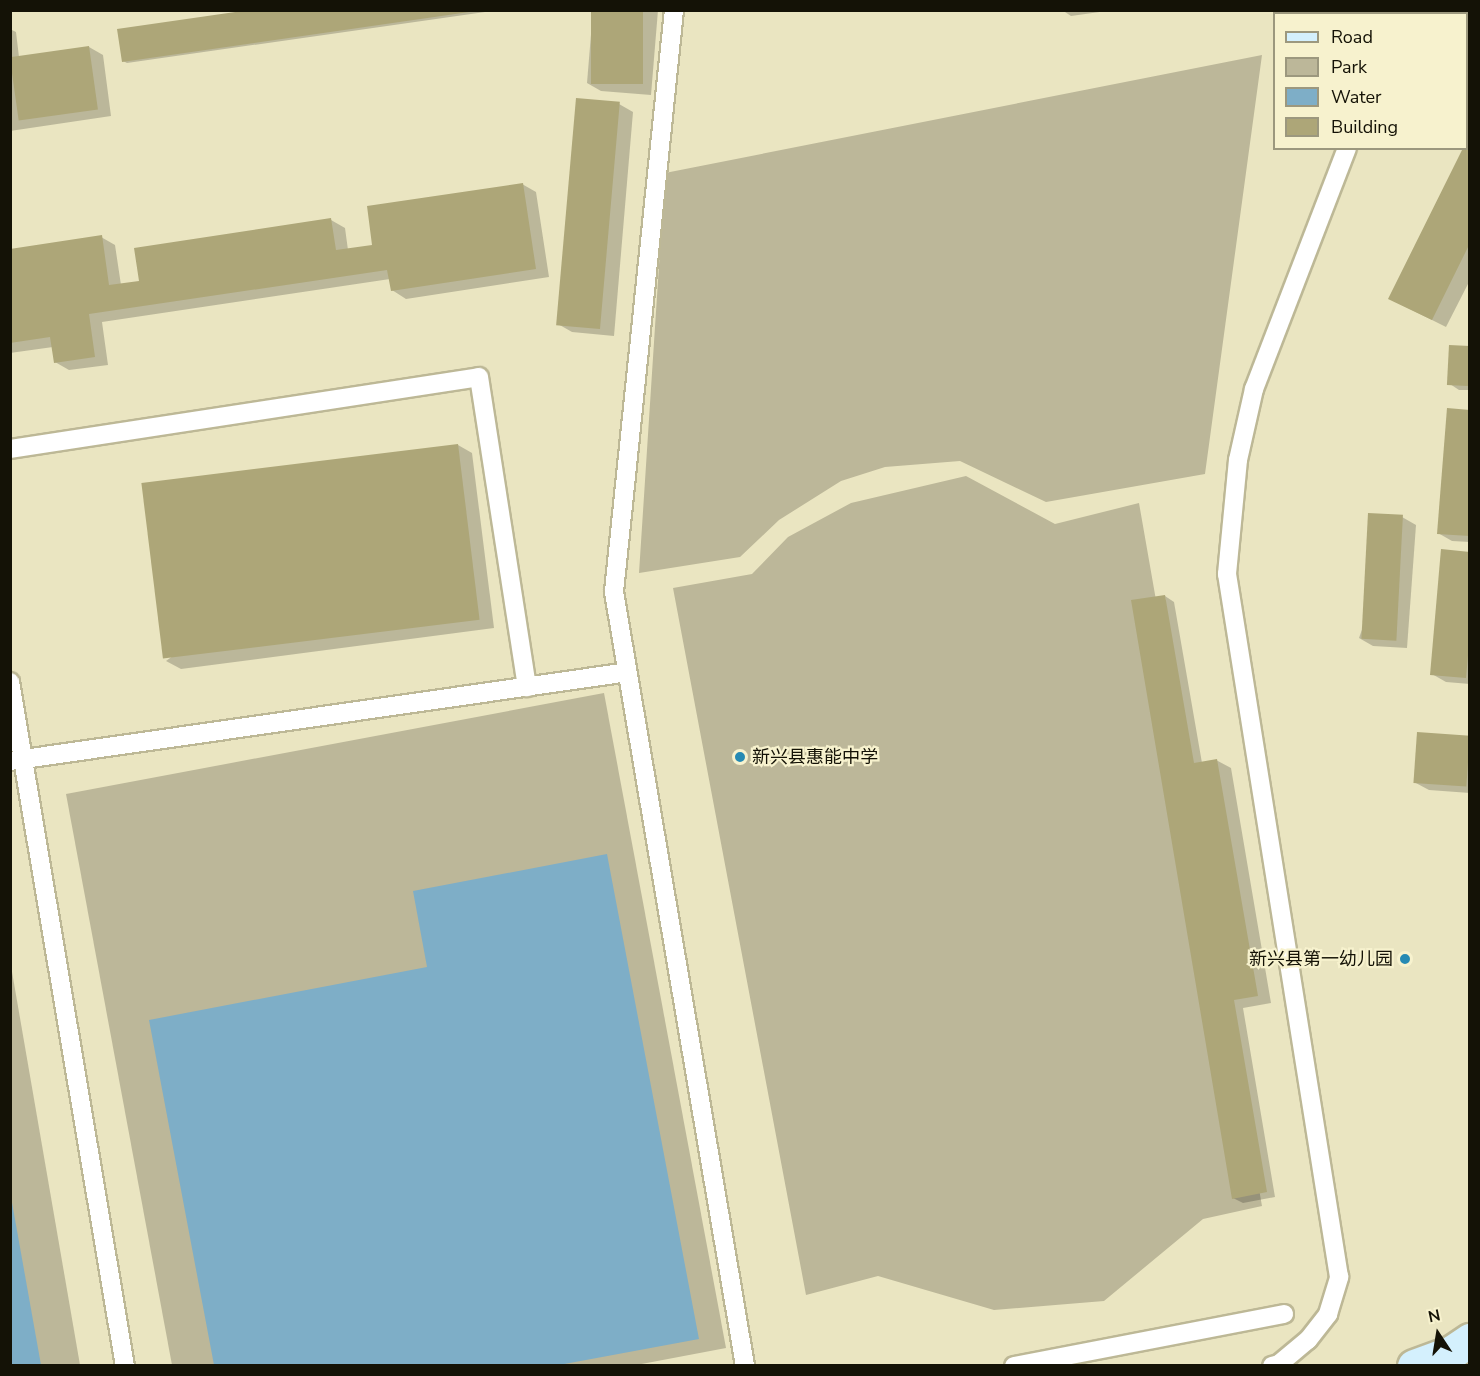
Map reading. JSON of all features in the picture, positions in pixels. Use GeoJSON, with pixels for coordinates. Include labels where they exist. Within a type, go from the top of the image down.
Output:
{"type":"FeatureCollection","features":[{"type":"Feature","properties":{"kind":"street"},"geometry":{"type":"LineString","coordinates":[[1414,1365],[1452,1352],[1470,1340]]}},
{"type":"Feature","properties":{"kind":"lane"},"geometry":{"type":"LineString","coordinates":[[674,10],[614,592],[745,1365]]}},
{"type":"Feature","properties":{"kind":"lane"},"geometry":{"type":"LineString","coordinates":[[1272,1365],[1279,1364],[1308,1340],[1328,1314],[1339,1277],[1227,574],[1238,460],[1254,389],[1346,150]]}},
{"type":"Feature","properties":{"kind":"lane"},"geometry":{"type":"LineString","coordinates":[[10,449],[479,377],[527,687]]}},
{"type":"Feature","properties":{"kind":"lane"},"geometry":{"type":"LineString","coordinates":[[17,760],[628,672]]}},
{"type":"Feature","properties":{"kind":"lane"},"geometry":{"type":"LineString","coordinates":[[10,682],[17,760],[125,1365]]}},
{"type":"Feature","properties":{"kind":"lane"},"geometry":{"type":"LineString","coordinates":[[1014,1365],[1284,1314]]}},
{"type":"Feature","properties":{"kind":"green space"},"geometry":{"type":"Polygon","coordinates":[[[1262,55],[1205,474],[1046,502],[960,461],[885,467],[841,481],[779,520],[740,557],[639,573],[665,173],[1262,55]]]}},
{"type":"Feature","properties":{"kind":"green space"},"geometry":{"type":"Polygon","coordinates":[[[966,476],[1055,524],[1139,503],[1262,1206],[1203,1219],[1104,1301],[994,1310],[878,1276],[806,1295],[673,588],[752,574],[788,537],[851,503],[966,476]]]}},
{"type":"Feature","properties":{"kind":"green space"},"geometry":{"type":"Polygon","coordinates":[[[604,693],[726,1348],[631,1366],[172,1365],[66,794],[604,693]]]}},
{"type":"Feature","properties":{"kind":"green space"},"geometry":{"type":"Polygon","coordinates":[[[11,966],[80,1365],[11,1365],[11,966]]]}},
{"type":"Feature","properties":{"kind":"water"},"geometry":{"type":"Polygon","coordinates":[[[607,854],[699,1339],[559,1365],[214,1365],[149,1020],[427,967],[413,891],[607,854]]]}},
{"type":"Feature","properties":{"kind":"water"},"geometry":{"type":"Polygon","coordinates":[[[11,1197],[41,1365],[11,1365],[11,1197]]]}},
{"type":"Feature","properties":{"kind":"building"},"geometry":{"type":"Polygon","coordinates":[[[249,10],[469,10],[469,12],[122,62],[117,29],[249,10]]]}},
{"type":"Feature","properties":{"kind":"building"},"geometry":{"type":"Polygon","coordinates":[[[591,10],[643,10],[643,84],[591,84],[591,10]]]}},
{"type":"Feature","properties":{"kind":"building"},"geometry":{"type":"Polygon","coordinates":[[[89,46],[98,109],[19,121],[10,57],[89,46]]]}},
{"type":"Feature","properties":{"kind":"building"},"geometry":{"type":"Polygon","coordinates":[[[576,98],[620,102],[600,329],[556,325],[576,98]]]}},
{"type":"Feature","properties":{"kind":"building"},"geometry":{"type":"Polygon","coordinates":[[[1470,135],[1470,243],[1432,320],[1388,299],[1462,150],[1468,150],[1470,135]]]}},
{"type":"Feature","properties":{"kind":"building"},"geometry":{"type":"Polygon","coordinates":[[[523,183],[536,269],[391,291],[387,270],[89,314],[95,357],[54,363],[50,337],[10,343],[10,249],[102,235],[109,285],[139,281],[134,248],[331,218],[336,250],[372,245],[367,206],[523,183]]]}},
{"type":"Feature","properties":{"kind":"building"},"geometry":{"type":"Polygon","coordinates":[[[1449,345],[1470,346],[1468,386],[1447,385],[1449,345]]]}},
{"type":"Feature","properties":{"kind":"building"},"geometry":{"type":"Polygon","coordinates":[[[1447,408],[1470,410],[1470,536],[1437,534],[1447,408]]]}},
{"type":"Feature","properties":{"kind":"building"},"geometry":{"type":"Polygon","coordinates":[[[458,444],[480,620],[163,659],[141,483],[458,444]]]}},
{"type":"Feature","properties":{"kind":"building"},"geometry":{"type":"Polygon","coordinates":[[[1368,513],[1403,515],[1396,641],[1361,639],[1368,513]]]}},
{"type":"Feature","properties":{"kind":"building"},"geometry":{"type":"Polygon","coordinates":[[[1441,549],[1470,552],[1470,633],[1466,678],[1430,675],[1441,549]]]}},
{"type":"Feature","properties":{"kind":"building"},"geometry":{"type":"Polygon","coordinates":[[[1165,595],[1194,763],[1217,759],[1258,996],[1234,1000],[1267,1192],[1232,1199],[1131,600],[1165,595]]]}},
{"type":"Feature","properties":{"kind":"building"},"geometry":{"type":"Polygon","coordinates":[[[1417,732],[1470,736],[1466,787],[1413,783],[1417,732]]]}},
{"type":"Feature","properties":{"kind":"place","name":"新兴县惠能中学"},"geometry":{"type":"Point","coordinates":[740,757]}},
{"type":"Feature","properties":{"kind":"place","name":"新兴县第一幼儿园"},"geometry":{"type":"Point","coordinates":[1405,959]}}]}
